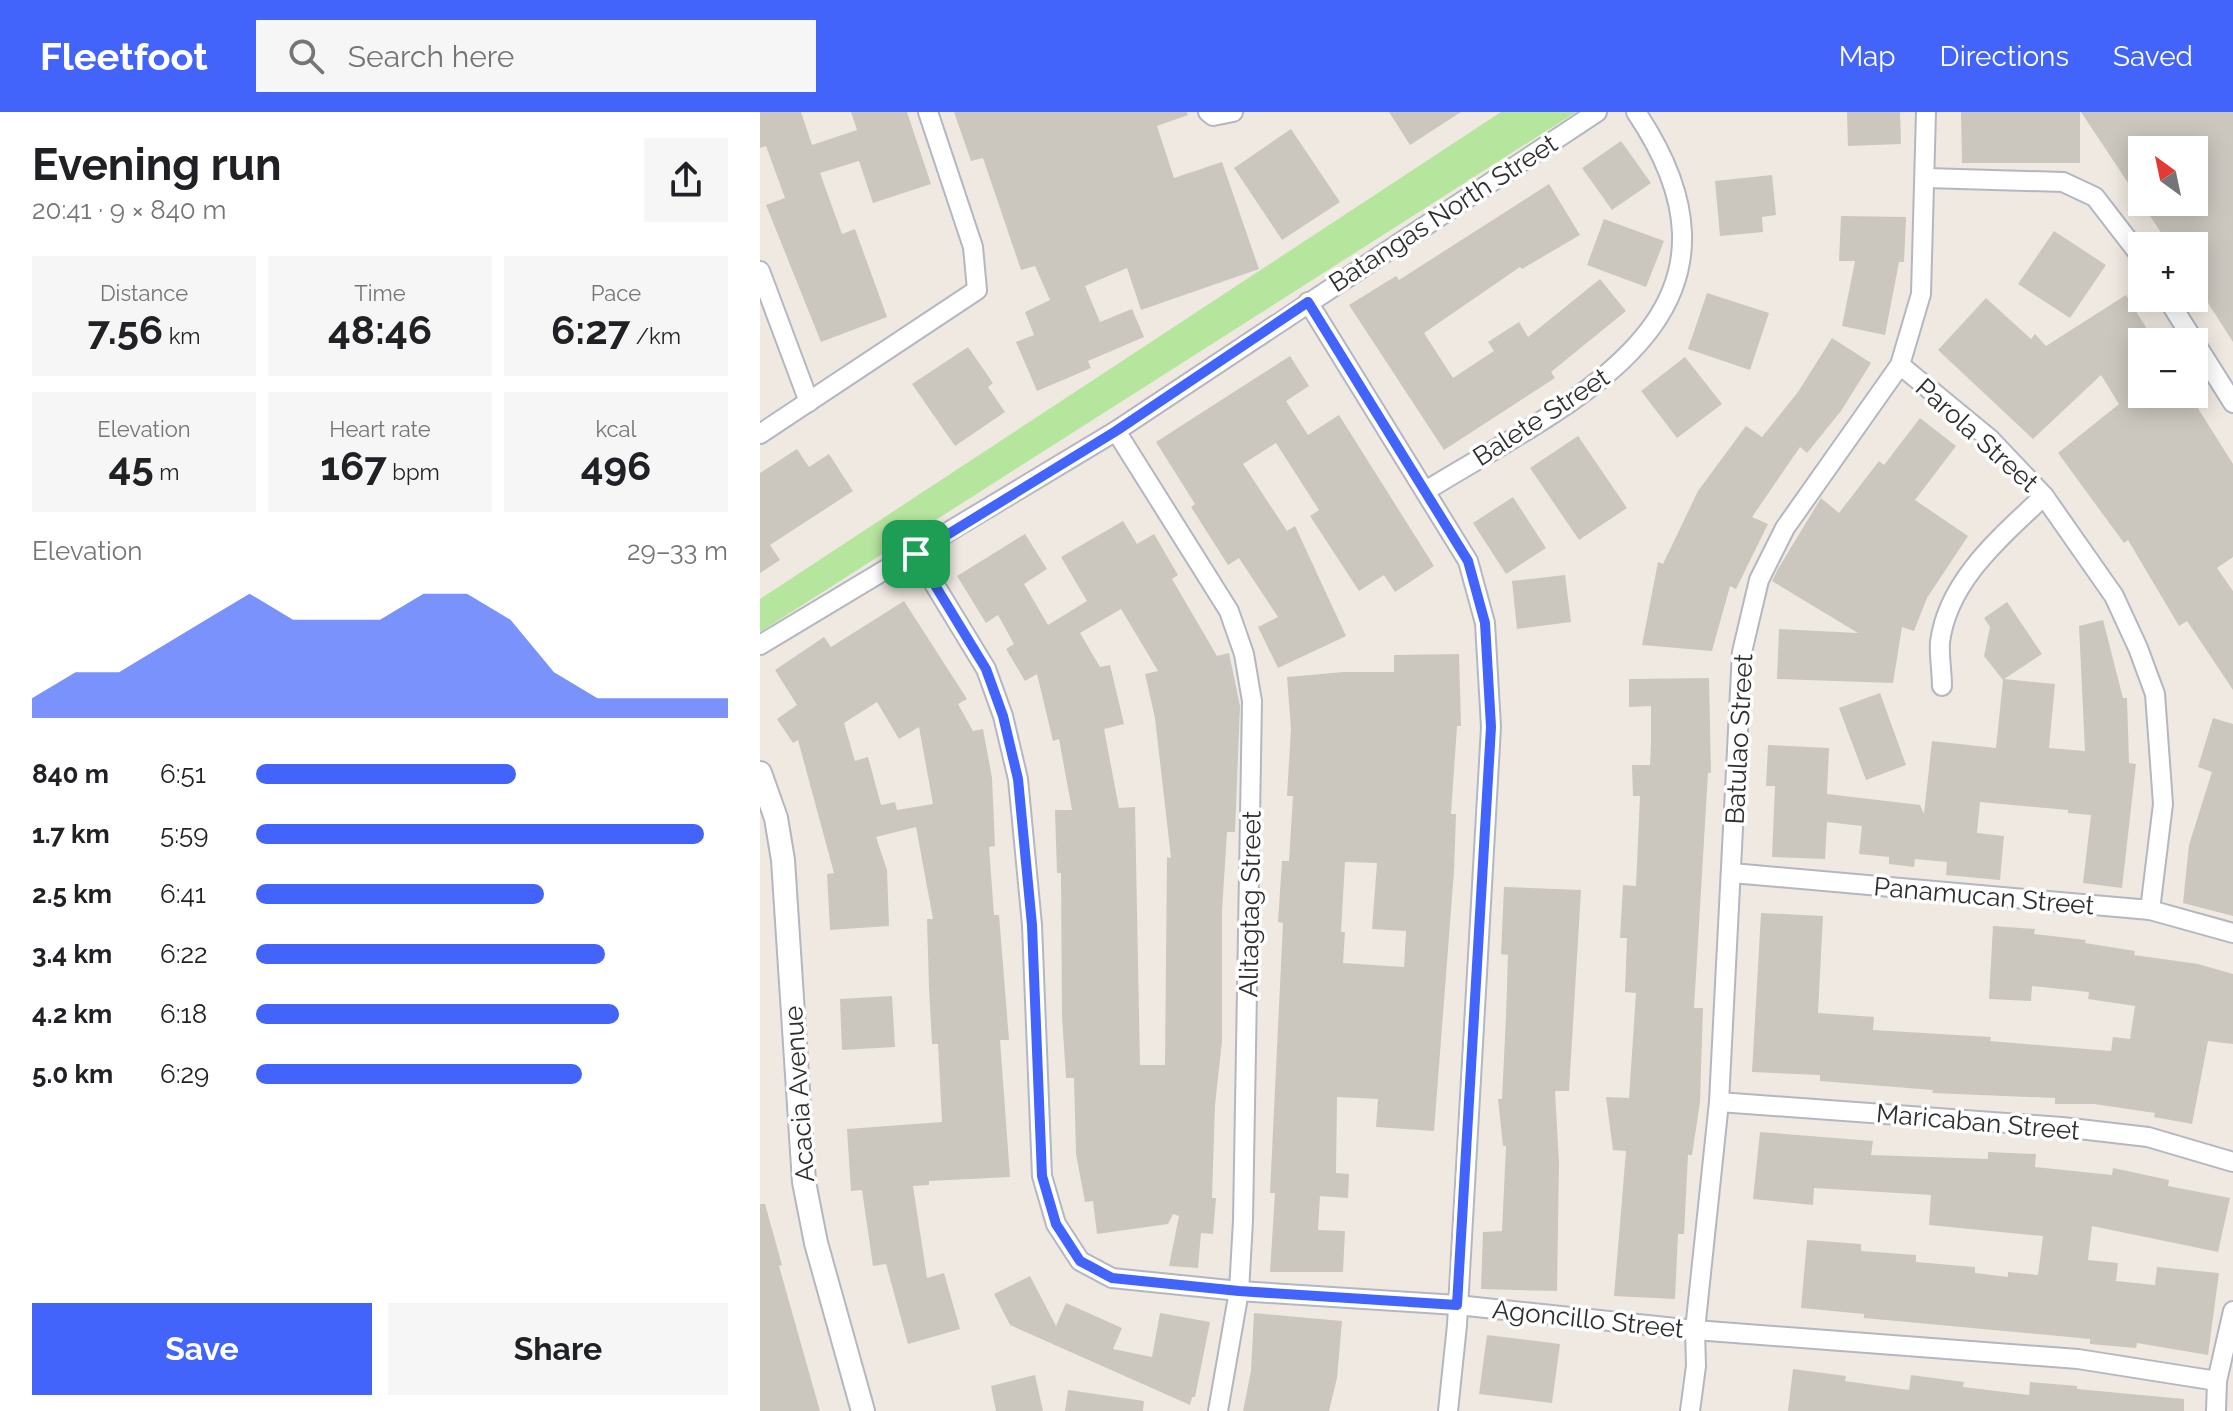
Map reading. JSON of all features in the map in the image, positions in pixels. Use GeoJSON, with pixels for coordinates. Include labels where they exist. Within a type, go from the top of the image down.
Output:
{"type":"FeatureCollection","features":[{"type":"Feature","properties":{"kind":"street"},"geometry":{"type":"LineString","coordinates":[[760,434],[977,290],[973,247],[928,112]]}},
{"type":"Feature","properties":{"kind":"street"},"geometry":{"type":"LineString","coordinates":[[1208,112],[1213,116],[1233,112]]}},
{"type":"Feature","properties":{"kind":"street","name":"Batangas North Street"},"geometry":{"type":"LineString","coordinates":[[760,645],[1116,431],[1597,112]]}},
{"type":"Feature","properties":{"kind":"street","name":"Balete Street"},"geometry":{"type":"LineString","coordinates":[[1427,490],[1580,396],[1632,355],[1658,321],[1674,284],[1682,239],[1679,195],[1658,145],[1636,112]]}},
{"type":"Feature","properties":{"kind":"street","name":"Batulao Street"},"geometry":{"type":"LineString","coordinates":[[1690,1411],[1696,1366],[1695,1330],[1719,1102],[1742,652],[1759,580],[1785,528],[1900,365],[1921,294],[1927,178],[1926,112]]}},
{"type":"Feature","properties":{"kind":"street"},"geometry":{"type":"LineString","coordinates":[[1927,178],[2063,182],[2095,197],[2128,240]]}},
{"type":"Feature","properties":{"kind":"street"},"geometry":{"type":"LineString","coordinates":[[760,271],[809,402]]}},
{"type":"Feature","properties":{"kind":"street"},"geometry":{"type":"LineString","coordinates":[[1308,302],[1427,490],[1468,561],[1485,623],[1491,727],[1448,1411]]}},
{"type":"Feature","properties":{"kind":"street"},"geometry":{"type":"LineString","coordinates":[[2176,312],[2233,403]]}},
{"type":"Feature","properties":{"kind":"street","name":"Parola Street"},"geometry":{"type":"LineString","coordinates":[[1900,365],[1990,439],[2044,496],[2114,596],[2155,694],[2163,804],[2150,910]]}},
{"type":"Feature","properties":{"kind":"street","name":"Alitagtag Street"},"geometry":{"type":"LineString","coordinates":[[1116,431],[1229,611],[1244,654],[1252,701],[1239,1291],[1218,1411]]}},
{"type":"Feature","properties":{"kind":"street"},"geometry":{"type":"LineString","coordinates":[[1942,686],[1940,643],[1948,613],[1983,553],[2044,496]]}},
{"type":"Feature","properties":{"kind":"street","name":"Agoncillo Street"},"geometry":{"type":"LineString","coordinates":[[916,554],[986,669],[1003,716],[1018,779],[1032,925],[1042,1176],[1056,1224],[1080,1261],[1112,1278],[1239,1291],[1457,1305],[1695,1330],[2078,1359],[2217,1381]]}},
{"type":"Feature","properties":{"kind":"street","name":"Acacia Avenue"},"geometry":{"type":"LineString","coordinates":[[760,773],[776,818],[783,860],[804,1182],[816,1243],[863,1411]]}},
{"type":"Feature","properties":{"kind":"street","name":"Panamucan Street"},"geometry":{"type":"LineString","coordinates":[[1732,873],[2150,910],[2233,933]]}},
{"type":"Feature","properties":{"kind":"street","name":"Maricaban Street"},"geometry":{"type":"LineString","coordinates":[[1719,1102],[2062,1127],[2148,1137],[2233,1162]]}},
{"type":"Feature","properties":{"kind":"street"},"geometry":{"type":"LineString","coordinates":[[2216,1411],[2217,1381],[2233,1311]]}},
{"type":"Feature","properties":{"kind":"green space"},"geometry":{"type":"Polygon","coordinates":[[[1501,112],[1576,112],[760,632],[760,599],[1501,112]]]}},
{"type":"Feature","properties":{"kind":"building"},"geometry":{"type":"Polygon","coordinates":[[[760,112],[801,112],[812,145],[857,130],[851,112],[907,112],[931,184],[873,203],[859,161],[820,173],[842,234],[855,229],[887,317],[821,342],[766,205],[785,198],[766,146],[760,148],[760,112]]]}},
{"type":"Feature","properties":{"kind":"building"},"geometry":{"type":"Polygon","coordinates":[[[954,112],[1187,112],[1188,115],[1157,126],[1174,178],[1222,162],[1259,269],[1141,310],[1127,268],[1085,286],[1100,322],[1132,309],[1144,337],[1088,361],[1091,368],[1037,391],[1016,342],[1034,335],[1025,312],[1050,300],[1035,266],[1021,270],[983,158],[971,161],[954,112]]]}},
{"type":"Feature","properties":{"kind":"building"},"geometry":{"type":"Polygon","coordinates":[[[1389,112],[1461,112],[1410,145],[1389,112]]]}},
{"type":"Feature","properties":{"kind":"building"},"geometry":{"type":"Polygon","coordinates":[[[1847,112],[1900,112],[1901,144],[1848,146],[1847,112]]]}},
{"type":"Feature","properties":{"kind":"building"},"geometry":{"type":"Polygon","coordinates":[[[1961,112],[2080,112],[2080,163],[1962,163],[1961,112]]]}},
{"type":"Feature","properties":{"kind":"building"},"geometry":{"type":"Polygon","coordinates":[[[2081,112],[2233,112],[2233,342],[2208,303],[2208,232],[2161,232],[2150,216],[2208,216],[2208,136],[2128,136],[2128,183],[2081,112]]]}},
{"type":"Feature","properties":{"kind":"building"},"geometry":{"type":"Polygon","coordinates":[[[1291,129],[1340,202],[1282,240],[1234,168],[1291,129]]]}},
{"type":"Feature","properties":{"kind":"building"},"geometry":{"type":"Polygon","coordinates":[[[1621,141],[1651,183],[1612,210],[1582,168],[1621,141]]]}},
{"type":"Feature","properties":{"kind":"building"},"geometry":{"type":"Polygon","coordinates":[[[1772,175],[1776,215],[1762,217],[1763,232],[1720,236],[1715,181],[1772,175]]]}},
{"type":"Feature","properties":{"kind":"building"},"geometry":{"type":"Polygon","coordinates":[[[1549,184],[1580,235],[1522,269],[1520,267],[1424,333],[1453,378],[1494,351],[1488,342],[1519,322],[1528,337],[1600,279],[1626,311],[1551,372],[1555,378],[1444,450],[1349,305],[1396,276],[1399,280],[1549,184]]]}},
{"type":"Feature","properties":{"kind":"building"},"geometry":{"type":"Polygon","coordinates":[[[1841,216],[1906,217],[1904,262],[1899,262],[1885,335],[1842,326],[1855,261],[1839,261],[1841,216]]]}},
{"type":"Feature","properties":{"kind":"building"},"geometry":{"type":"Polygon","coordinates":[[[1604,219],[1664,241],[1646,287],[1587,265],[1604,219]]]}},
{"type":"Feature","properties":{"kind":"building"},"geometry":{"type":"Polygon","coordinates":[[[2054,231],[2106,265],[2070,318],[2018,284],[2054,231]]]}},
{"type":"Feature","properties":{"kind":"building"},"geometry":{"type":"Polygon","coordinates":[[[1707,293],[1769,313],[1750,370],[1688,349],[1707,293]]]}},
{"type":"Feature","properties":{"kind":"building"},"geometry":{"type":"Polygon","coordinates":[[[2126,295],[2128,312],[2136,312],[2146,328],[2128,328],[2128,408],[2198,408],[2233,464],[2233,557],[2217,568],[2233,591],[2233,690],[2187,621],[2179,626],[2128,540],[2124,543],[2058,453],[2119,404],[2101,375],[2033,439],[1938,350],[1986,298],[2031,339],[2035,334],[2046,346],[2126,295]]]}},
{"type":"Feature","properties":{"kind":"building"},"geometry":{"type":"Polygon","coordinates":[[[1832,338],[1871,363],[1841,411],[1807,453],[1800,447],[1752,517],[1768,524],[1736,589],[1730,586],[1712,651],[1642,645],[1658,562],[1663,564],[1698,491],[1746,426],[1762,437],[1798,392],[1832,338]]]}},
{"type":"Feature","properties":{"kind":"building"},"geometry":{"type":"Polygon","coordinates":[[[968,347],[993,383],[988,387],[1005,412],[955,446],[912,384],[968,347]]]}},
{"type":"Feature","properties":{"kind":"building"},"geometry":{"type":"Polygon","coordinates":[[[1290,356],[1309,386],[1286,401],[1308,435],[1339,415],[1434,566],[1395,592],[1384,575],[1359,591],[1310,516],[1319,510],[1276,443],[1243,464],[1287,531],[1295,526],[1346,636],[1278,668],[1258,627],[1278,617],[1239,558],[1228,565],[1191,507],[1195,504],[1156,442],[1290,356]]]}},
{"type":"Feature","properties":{"kind":"building"},"geometry":{"type":"Polygon","coordinates":[[[1685,357],[1722,404],[1677,438],[1641,391],[1685,357]]]}},
{"type":"Feature","properties":{"kind":"building"},"geometry":{"type":"Polygon","coordinates":[[[1920,418],[1956,446],[1915,500],[1968,536],[1927,598],[1914,631],[1902,627],[1893,683],[1777,679],[1779,629],[1858,633],[1772,581],[1778,569],[1821,498],[1839,513],[1879,461],[1884,465],[1920,418]]]}},
{"type":"Feature","properties":{"kind":"building"},"geometry":{"type":"Polygon","coordinates":[[[1578,436],[1627,508],[1579,540],[1530,468],[1578,436]]]}},
{"type":"Feature","properties":{"kind":"building"},"geometry":{"type":"Polygon","coordinates":[[[797,449],[809,467],[829,454],[853,491],[770,545],[780,560],[760,573],[760,473],[797,449]]]}},
{"type":"Feature","properties":{"kind":"building"},"geometry":{"type":"Polygon","coordinates":[[[1513,497],[1546,548],[1506,574],[1473,523],[1513,497]]]}},
{"type":"Feature","properties":{"kind":"building"},"geometry":{"type":"Polygon","coordinates":[[[1123,521],[1137,544],[1154,534],[1178,575],[1172,579],[1217,656],[1229,653],[1240,706],[1235,832],[1227,832],[1222,911],[1222,1041],[1215,1105],[1212,1198],[1216,1198],[1213,1234],[1201,1233],[1198,1268],[1169,1266],[1179,1216],[1173,1214],[1168,1224],[1097,1234],[1093,1201],[1085,1202],[1076,1154],[1074,1078],[1066,1078],[1062,1016],[1061,873],[1057,873],[1055,810],[1072,810],[1059,739],[1053,741],[1037,674],[1025,681],[1006,649],[1014,644],[998,615],[986,623],[957,576],[1025,534],[1047,569],[1024,584],[1048,625],[1087,601],[1061,557],[1123,521]],[[1121,609],[1080,633],[1100,667],[1110,665],[1124,724],[1104,729],[1119,808],[1135,807],[1140,1065],[1165,1065],[1167,857],[1171,858],[1155,718],[1145,674],[1158,671],[1121,609]]]}},
{"type":"Feature","properties":{"kind":"building"},"geometry":{"type":"Polygon","coordinates":[[[1565,575],[1571,622],[1517,629],[1512,581],[1565,575]]]}},
{"type":"Feature","properties":{"kind":"building"},"geometry":{"type":"Polygon","coordinates":[[[904,601],[967,699],[958,704],[973,731],[983,729],[992,778],[995,846],[989,847],[994,915],[999,915],[1009,1040],[1000,1040],[1010,1177],[929,1181],[929,1185],[913,1186],[927,1278],[944,1273],[960,1329],[908,1344],[886,1264],[873,1266],[862,1190],[851,1191],[847,1129],[942,1122],[938,1044],[932,1044],[929,987],[927,919],[933,919],[916,827],[876,837],[887,870],[889,926],[830,930],[827,874],[834,873],[798,740],[793,743],[777,719],[797,705],[775,670],[824,637],[831,647],[904,601]],[[877,702],[844,723],[855,761],[868,757],[881,805],[895,802],[897,810],[933,804],[919,727],[899,739],[877,702]]]}},
{"type":"Feature","properties":{"kind":"building"},"geometry":{"type":"Polygon","coordinates":[[[2007,602],[2042,654],[2004,679],[2055,684],[2049,748],[2085,751],[2079,626],[2103,620],[2123,698],[2127,698],[2129,763],[2136,764],[2122,888],[2083,883],[2091,815],[1980,802],[1977,833],[2004,836],[2000,880],[1946,875],[1947,862],[1915,859],[1914,867],[1889,864],[1889,857],[1859,854],[1862,826],[1827,822],[1825,859],[1772,857],[1775,786],[1766,786],[1768,745],[1829,748],[1827,794],[1920,805],[1924,814],[1932,741],[1996,748],[2003,680],[1984,656],[1990,627],[1984,618],[2007,602]]]}},
{"type":"Feature","properties":{"kind":"building"},"geometry":{"type":"Polygon","coordinates":[[[1459,654],[1461,726],[1457,726],[1451,814],[1456,814],[1454,871],[1434,1131],[1376,1127],[1378,1099],[1337,1097],[1336,1173],[1349,1174],[1348,1198],[1320,1196],[1318,1230],[1345,1231],[1343,1272],[1270,1272],[1275,1193],[1270,1193],[1283,923],[1278,922],[1282,861],[1289,861],[1293,796],[1287,796],[1291,729],[1287,677],[1394,672],[1394,655],[1459,654]],[[1345,862],[1341,932],[1345,932],[1343,963],[1404,967],[1406,931],[1372,929],[1377,863],[1345,862]]]}},
{"type":"Feature","properties":{"kind":"building"},"geometry":{"type":"Polygon","coordinates":[[[1709,678],[1711,773],[1708,773],[1694,1008],[1703,1008],[1700,1102],[1692,1155],[1688,1155],[1684,1234],[1678,1234],[1675,1299],[1614,1296],[1626,1151],[1613,1150],[1606,1097],[1629,1098],[1636,993],[1625,992],[1627,938],[1620,938],[1623,885],[1636,886],[1640,796],[1633,796],[1632,765],[1650,765],[1651,744],[1651,706],[1629,707],[1629,679],[1709,678]]]}},
{"type":"Feature","properties":{"kind":"building"},"geometry":{"type":"Polygon","coordinates":[[[1880,693],[1906,765],[1866,780],[1839,708],[1880,693]]]}},
{"type":"Feature","properties":{"kind":"building"},"geometry":{"type":"Polygon","coordinates":[[[2213,718],[2233,724],[2233,916],[2183,903],[2189,845],[2212,772],[2198,767],[2213,718]]]}},
{"type":"Feature","properties":{"kind":"building"},"geometry":{"type":"Polygon","coordinates":[[[1504,887],[1581,890],[1569,1091],[1555,1091],[1559,1163],[1557,1291],[1481,1289],[1483,1232],[1502,1231],[1506,1146],[1503,1146],[1498,1099],[1502,1099],[1508,955],[1501,954],[1504,887]]]}},
{"type":"Feature","properties":{"kind":"building"},"geometry":{"type":"Polygon","coordinates":[[[1761,913],[1823,916],[1818,1013],[1874,1017],[1873,1030],[1991,1037],[1990,1041],[2111,1051],[2113,1037],[2130,1039],[2135,1006],[2088,999],[2089,992],[2032,986],[2031,1001],[1989,999],[1993,926],[2035,929],[2034,934],[2086,940],[2085,943],[2135,951],[2134,955],[2198,964],[2233,974],[2233,1044],[2208,1041],[2192,1124],[2154,1117],[2155,1113],[2094,1104],[2055,1104],[2055,1098],[1932,1093],[1933,1090],[1820,1081],[1820,1075],[1752,1072],[1761,913]]]}},
{"type":"Feature","properties":{"kind":"building"},"geometry":{"type":"Polygon","coordinates":[[[892,996],[895,1047],[842,1050],[840,999],[892,996]]]}},
{"type":"Feature","properties":{"kind":"building"},"geometry":{"type":"Polygon","coordinates":[[[1760,1132],[1873,1141],[1871,1155],[1988,1159],[1988,1152],[2036,1154],[2035,1167],[2112,1175],[2113,1168],[2169,1180],[2168,1186],[2230,1198],[2218,1252],[2092,1226],[2088,1260],[2118,1263],[2116,1281],[2155,1285],[2157,1267],[2219,1273],[2208,1355],[2137,1343],[2136,1348],[2090,1344],[2090,1339],[1864,1318],[1864,1314],[1801,1308],[1807,1240],[1861,1244],[1861,1251],[1916,1255],[1916,1262],[1975,1267],[1975,1273],[2008,1277],[2008,1272],[2038,1275],[2043,1236],[1929,1225],[1931,1195],[1814,1188],[1813,1205],[1753,1199],[1760,1132]]]}},
{"type":"Feature","properties":{"kind":"building"},"geometry":{"type":"Polygon","coordinates":[[[760,1204],[765,1204],[820,1411],[760,1411],[760,1204]]]}},
{"type":"Feature","properties":{"kind":"building"},"geometry":{"type":"Polygon","coordinates":[[[1030,1276],[1056,1326],[1066,1303],[1122,1328],[1113,1349],[1152,1357],[1160,1313],[1210,1322],[1195,1397],[1192,1397],[1190,1405],[1010,1325],[994,1294],[1030,1276]]]}},
{"type":"Feature","properties":{"kind":"building"},"geometry":{"type":"Polygon","coordinates":[[[1254,1313],[1342,1321],[1337,1378],[1329,1411],[1243,1411],[1251,1371],[1254,1313]]]}},
{"type":"Feature","properties":{"kind":"building"},"geometry":{"type":"Polygon","coordinates":[[[1487,1335],[1560,1344],[1552,1403],[1479,1394],[1487,1335]]]}},
{"type":"Feature","properties":{"kind":"building"},"geometry":{"type":"Polygon","coordinates":[[[1793,1369],[1846,1376],[1845,1381],[1909,1390],[1911,1375],[1964,1382],[1963,1387],[2029,1395],[2030,1382],[2077,1386],[2077,1389],[2184,1399],[2184,1411],[1788,1411],[1793,1369]]]}},
{"type":"Feature","properties":{"kind":"building"},"geometry":{"type":"Polygon","coordinates":[[[1035,1375],[1043,1411],[996,1411],[991,1386],[1035,1375]]]}},
{"type":"Feature","properties":{"kind":"building"},"geometry":{"type":"Polygon","coordinates":[[[1068,1390],[1144,1401],[1143,1411],[1065,1411],[1068,1390]]]}},
{"type":"Feature","properties":{"kind":"route"},"geometry":{"type":"LineString","coordinates":[[1308,302],[1427,490],[1468,561],[1485,623],[1491,727],[1457,1305],[1239,1291],[1112,1278],[1080,1261],[1056,1224],[1042,1176],[1032,925],[1018,779],[1003,716],[986,669],[916,554],[1116,431],[1308,302]]}}]}
